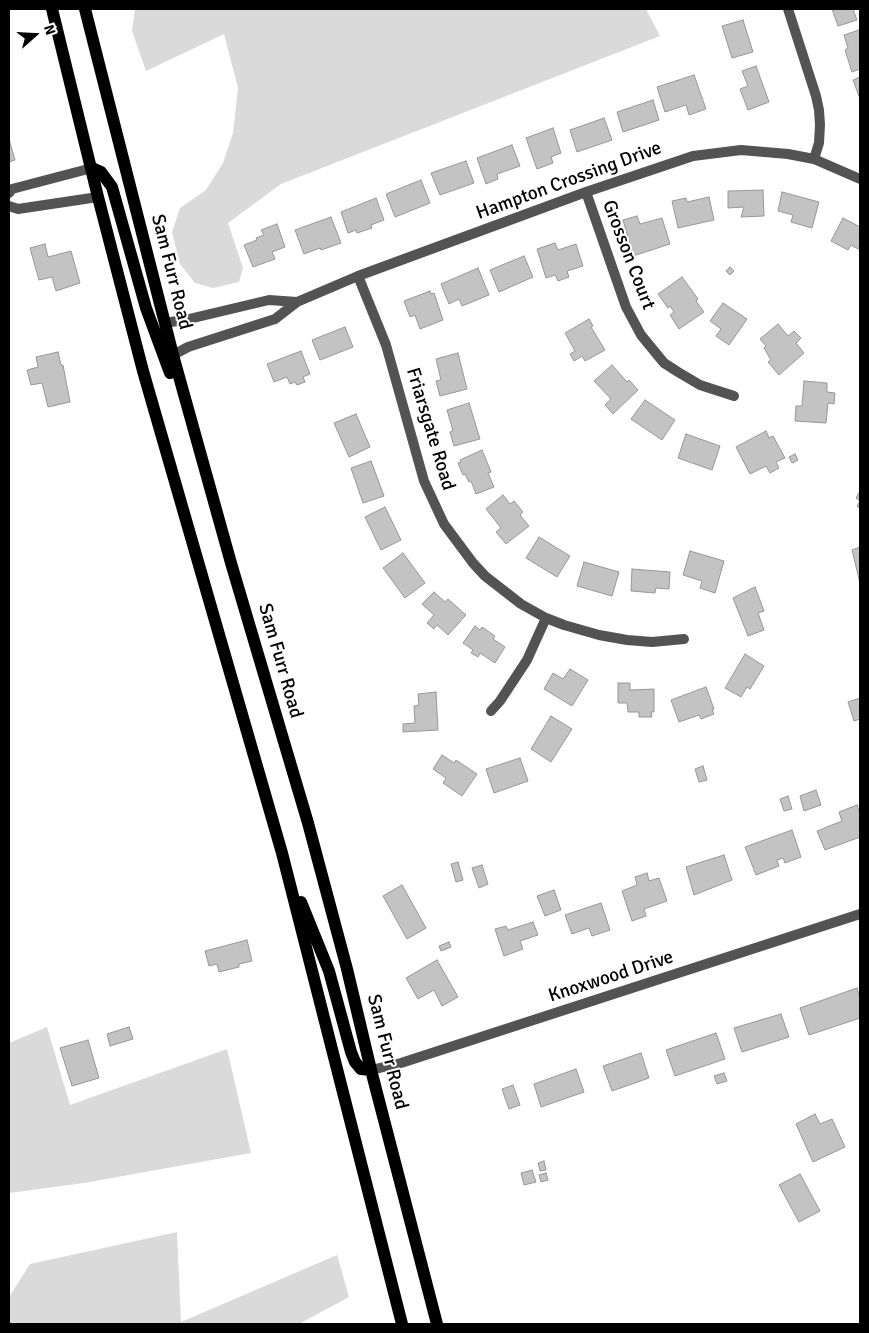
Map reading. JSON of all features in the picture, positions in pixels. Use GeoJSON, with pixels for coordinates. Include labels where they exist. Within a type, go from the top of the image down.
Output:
{"type":"FeatureCollection","features":[{"type":"Feature","properties":{"kind":"main road"},"geometry":{"type":"LineString","coordinates":[[52,9],[98,197],[146,380],[282,853],[402,1324]]}},
{"type":"Feature","properties":{"kind":"main road","name":"Sam Furr Road"},"geometry":{"type":"LineString","coordinates":[[85,9],[173,354],[308,823],[437,1324]]}},
{"type":"Feature","properties":{"kind":"main road"},"geometry":{"type":"LineString","coordinates":[[92,168],[101,172],[112,187],[146,308],[204,467]]}},
{"type":"Feature","properties":{"kind":"main road"},"geometry":{"type":"LineString","coordinates":[[282,853],[329,971],[355,1062],[361,1069],[371,1070]]}},
{"type":"Feature","properties":{"kind":"street"},"geometry":{"type":"LineString","coordinates":[[788,9],[820,110],[819,143],[814,159]]}},
{"type":"Feature","properties":{"kind":"street","name":"Hampton Crossing Drive"},"geometry":{"type":"LineString","coordinates":[[173,354],[275,319],[297,302],[358,276],[586,192],[693,156],[741,150],[788,154],[814,159],[860,178]]}},
{"type":"Feature","properties":{"kind":"street"},"geometry":{"type":"LineString","coordinates":[[9,193],[12,189],[92,168]]}},
{"type":"Feature","properties":{"kind":"street","name":"Grosson Court"},"geometry":{"type":"LineString","coordinates":[[586,192],[626,307],[641,335],[664,362],[678,372],[700,385],[734,396]]}},
{"type":"Feature","properties":{"kind":"street"},"geometry":{"type":"LineString","coordinates":[[9,206],[18,209],[98,197]]}},
{"type":"Feature","properties":{"kind":"street","name":"Friarsgate Road"},"geometry":{"type":"LineString","coordinates":[[358,276],[386,345],[424,481],[444,524],[473,563],[485,576],[521,604],[546,618],[583,632],[652,642],[684,639]]}},
{"type":"Feature","properties":{"kind":"street","name":"Hampton Crossing Drive"},"geometry":{"type":"LineString","coordinates":[[165,322],[189,319],[269,300],[297,302]]}},
{"type":"Feature","properties":{"kind":"street"},"geometry":{"type":"LineString","coordinates":[[491,711],[500,701],[527,660],[546,618]]}},
{"type":"Feature","properties":{"kind":"street","name":"Knoxwood Drive"},"geometry":{"type":"LineString","coordinates":[[371,1070],[420,1056],[860,914]]}},
{"type":"Feature","properties":{"kind":"shaded area"},"geometry":{"type":"Polygon","coordinates":[[[135,9],[646,9],[660,36],[281,184],[228,223],[243,268],[239,282],[213,288],[195,283],[180,264],[172,232],[180,208],[206,190],[223,163],[233,133],[238,88],[224,34],[146,71],[132,31],[135,9]]]}},
{"type":"Feature","properties":{"kind":"shaded area"},"geometry":{"type":"Polygon","coordinates":[[[47,1027],[70,1105],[227,1049],[251,1153],[84,1183],[9,1193],[9,1043],[47,1027]]]}},
{"type":"Feature","properties":{"kind":"shaded area"},"geometry":{"type":"Polygon","coordinates":[[[177,1232],[181,1322],[337,1255],[349,1297],[299,1324],[9,1324],[9,1297],[30,1264],[177,1232]]]}},
{"type":"Feature","properties":{"kind":"building"},"geometry":{"type":"Polygon","coordinates":[[[832,9],[853,9],[857,20],[838,26],[832,9]]]}},
{"type":"Feature","properties":{"kind":"building"},"geometry":{"type":"Polygon","coordinates":[[[743,20],[753,52],[732,58],[722,26],[743,20]]]}},
{"type":"Feature","properties":{"kind":"building"},"geometry":{"type":"Polygon","coordinates":[[[859,30],[860,69],[852,72],[845,50],[848,48],[844,35],[859,30]]]}},
{"type":"Feature","properties":{"kind":"building"},"geometry":{"type":"Polygon","coordinates":[[[756,66],[769,102],[748,110],[740,89],[748,86],[742,71],[756,66]]]}},
{"type":"Feature","properties":{"kind":"building"},"geometry":{"type":"Polygon","coordinates":[[[694,75],[706,109],[689,115],[686,105],[665,112],[657,87],[694,75]]]}},
{"type":"Feature","properties":{"kind":"building"},"geometry":{"type":"Polygon","coordinates":[[[860,77],[860,99],[853,80],[860,77]]]}},
{"type":"Feature","properties":{"kind":"building"},"geometry":{"type":"Polygon","coordinates":[[[653,100],[659,120],[623,132],[617,112],[653,100]]]}},
{"type":"Feature","properties":{"kind":"building"},"geometry":{"type":"Polygon","coordinates":[[[604,118],[612,140],[577,152],[570,130],[604,118]]]}},
{"type":"Feature","properties":{"kind":"building"},"geometry":{"type":"Polygon","coordinates":[[[553,128],[561,153],[551,157],[553,163],[537,169],[526,138],[553,128]]]}},
{"type":"Feature","properties":{"kind":"building"},"geometry":{"type":"Polygon","coordinates":[[[9,139],[15,160],[9,162],[9,139]]]}},
{"type":"Feature","properties":{"kind":"building"},"geometry":{"type":"Polygon","coordinates":[[[512,145],[520,166],[497,174],[498,179],[486,184],[477,158],[512,145]]]}},
{"type":"Feature","properties":{"kind":"building"},"geometry":{"type":"Polygon","coordinates":[[[466,161],[474,183],[440,195],[431,173],[466,161]]]}},
{"type":"Feature","properties":{"kind":"building"},"geometry":{"type":"Polygon","coordinates":[[[421,180],[430,203],[395,217],[386,194],[421,180]]]}},
{"type":"Feature","properties":{"kind":"building"},"geometry":{"type":"Polygon","coordinates":[[[763,190],[764,216],[741,217],[744,207],[728,208],[728,191],[763,190]]]}},
{"type":"Feature","properties":{"kind":"building"},"geometry":{"type":"Polygon","coordinates":[[[782,192],[819,202],[812,228],[791,222],[793,215],[778,211],[782,192]]]}},
{"type":"Feature","properties":{"kind":"building"},"geometry":{"type":"Polygon","coordinates":[[[709,197],[714,220],[678,228],[672,201],[686,198],[687,202],[709,197]]]}},
{"type":"Feature","properties":{"kind":"building"},"geometry":{"type":"Polygon","coordinates":[[[376,198],[384,220],[371,225],[372,228],[357,233],[356,230],[348,233],[341,212],[376,198]]]}},
{"type":"Feature","properties":{"kind":"building"},"geometry":{"type":"Polygon","coordinates":[[[637,216],[640,224],[662,218],[670,244],[633,256],[623,220],[637,216]]]}},
{"type":"Feature","properties":{"kind":"building"},"geometry":{"type":"Polygon","coordinates":[[[331,217],[341,243],[304,254],[295,230],[331,217]]]}},
{"type":"Feature","properties":{"kind":"building"},"geometry":{"type":"Polygon","coordinates":[[[843,218],[860,227],[860,250],[851,245],[848,250],[831,241],[843,218]]]}},
{"type":"Feature","properties":{"kind":"building"},"geometry":{"type":"Polygon","coordinates":[[[277,224],[285,247],[272,252],[275,259],[253,267],[244,245],[264,235],[261,230],[277,224]]]}},
{"type":"Feature","properties":{"kind":"building"},"geometry":{"type":"Polygon","coordinates":[[[555,243],[558,250],[576,244],[583,266],[567,271],[569,277],[558,281],[555,275],[546,278],[537,249],[555,243]]]}},
{"type":"Feature","properties":{"kind":"building"},"geometry":{"type":"Polygon","coordinates":[[[45,244],[48,257],[71,251],[80,283],[56,291],[52,277],[39,280],[30,248],[45,244]]]}},
{"type":"Feature","properties":{"kind":"building"},"geometry":{"type":"Polygon","coordinates":[[[524,256],[533,277],[499,292],[490,270],[524,256]]]}},
{"type":"Feature","properties":{"kind":"building"},"geometry":{"type":"Polygon","coordinates":[[[730,267],[734,271],[730,275],[726,271],[730,267]]]}},
{"type":"Feature","properties":{"kind":"building"},"geometry":{"type":"Polygon","coordinates":[[[478,268],[489,295],[462,306],[459,299],[449,304],[441,284],[478,268]]]}},
{"type":"Feature","properties":{"kind":"building"},"geometry":{"type":"Polygon","coordinates":[[[682,277],[698,299],[696,301],[704,312],[679,329],[670,315],[674,312],[670,306],[668,308],[658,294],[682,277]]]}},
{"type":"Feature","properties":{"kind":"building"},"geometry":{"type":"Polygon","coordinates":[[[430,291],[431,294],[434,293],[443,320],[420,329],[415,315],[410,317],[404,301],[430,291]]]}},
{"type":"Feature","properties":{"kind":"building"},"geometry":{"type":"Polygon","coordinates":[[[723,303],[747,319],[729,345],[716,336],[721,329],[710,321],[723,303]]]}},
{"type":"Feature","properties":{"kind":"building"},"geometry":{"type":"Polygon","coordinates":[[[589,319],[593,326],[591,327],[605,350],[585,361],[582,356],[574,361],[570,354],[575,351],[565,333],[589,319]]]}},
{"type":"Feature","properties":{"kind":"building"},"geometry":{"type":"Polygon","coordinates":[[[778,324],[788,336],[794,331],[801,338],[796,343],[804,353],[779,375],[768,362],[771,360],[764,348],[766,346],[760,339],[778,324]]]}},
{"type":"Feature","properties":{"kind":"building"},"geometry":{"type":"Polygon","coordinates":[[[345,327],[353,347],[320,360],[312,340],[345,327]]]}},
{"type":"Feature","properties":{"kind":"building"},"geometry":{"type":"Polygon","coordinates":[[[301,351],[310,374],[303,377],[305,382],[297,385],[295,382],[290,384],[287,377],[274,382],[267,364],[301,351]]]}},
{"type":"Feature","properties":{"kind":"building"},"geometry":{"type":"Polygon","coordinates":[[[58,352],[61,365],[63,365],[70,402],[48,407],[42,383],[31,385],[27,370],[38,367],[36,357],[58,352]]]}},
{"type":"Feature","properties":{"kind":"building"},"geometry":{"type":"Polygon","coordinates":[[[458,353],[467,389],[440,396],[436,381],[441,380],[436,359],[458,353]]]}},
{"type":"Feature","properties":{"kind":"building"},"geometry":{"type":"Polygon","coordinates":[[[612,365],[627,382],[629,380],[638,390],[613,414],[605,405],[611,399],[594,381],[612,365]]]}},
{"type":"Feature","properties":{"kind":"building"},"geometry":{"type":"Polygon","coordinates":[[[804,381],[827,383],[827,392],[835,393],[834,404],[828,403],[826,423],[795,421],[796,406],[802,406],[804,381]]]}},
{"type":"Feature","properties":{"kind":"building"},"geometry":{"type":"Polygon","coordinates":[[[645,400],[675,420],[662,440],[631,419],[645,400]]]}},
{"type":"Feature","properties":{"kind":"building"},"geometry":{"type":"Polygon","coordinates":[[[469,403],[480,439],[454,446],[450,432],[453,431],[447,410],[469,403]]]}},
{"type":"Feature","properties":{"kind":"building"},"geometry":{"type":"Polygon","coordinates":[[[356,414],[370,447],[349,457],[334,423],[356,414]]]}},
{"type":"Feature","properties":{"kind":"building"},"geometry":{"type":"Polygon","coordinates":[[[766,431],[769,438],[773,436],[785,458],[776,462],[779,468],[770,473],[766,466],[750,474],[736,447],[766,431]]]}},
{"type":"Feature","properties":{"kind":"building"},"geometry":{"type":"Polygon","coordinates":[[[686,434],[720,446],[712,470],[678,458],[686,434]]]}},
{"type":"Feature","properties":{"kind":"building"},"geometry":{"type":"Polygon","coordinates":[[[482,450],[491,472],[488,473],[494,487],[476,494],[471,481],[469,482],[465,474],[463,475],[458,463],[461,462],[460,460],[482,450]]]}},
{"type":"Feature","properties":{"kind":"building"},"geometry":{"type":"Polygon","coordinates":[[[795,454],[798,460],[792,463],[789,457],[795,454]]]}},
{"type":"Feature","properties":{"kind":"building"},"geometry":{"type":"Polygon","coordinates":[[[371,461],[384,496],[363,503],[351,468],[371,461]]]}},
{"type":"Feature","properties":{"kind":"building"},"geometry":{"type":"Polygon","coordinates":[[[860,491],[860,501],[856,498],[860,491]]]}},
{"type":"Feature","properties":{"kind":"building"},"geometry":{"type":"Polygon","coordinates":[[[503,495],[510,504],[514,501],[523,512],[520,515],[529,526],[506,544],[496,532],[501,528],[486,509],[503,495]]]}},
{"type":"Feature","properties":{"kind":"building"},"geometry":{"type":"Polygon","coordinates":[[[385,507],[401,540],[381,550],[365,517],[385,507]]]}},
{"type":"Feature","properties":{"kind":"building"},"geometry":{"type":"Polygon","coordinates":[[[539,537],[570,556],[557,577],[526,558],[539,537]]]}},
{"type":"Feature","properties":{"kind":"building"},"geometry":{"type":"Polygon","coordinates":[[[860,547],[860,583],[852,550],[860,547]]]}},
{"type":"Feature","properties":{"kind":"building"},"geometry":{"type":"Polygon","coordinates":[[[690,551],[724,561],[715,593],[700,588],[702,581],[683,575],[690,551]]]}},
{"type":"Feature","properties":{"kind":"building"},"geometry":{"type":"Polygon","coordinates":[[[403,553],[425,583],[405,598],[383,568],[403,553]]]}},
{"type":"Feature","properties":{"kind":"building"},"geometry":{"type":"Polygon","coordinates":[[[584,562],[619,572],[612,596],[577,586],[584,562]]]}},
{"type":"Feature","properties":{"kind":"building"},"geometry":{"type":"Polygon","coordinates":[[[632,569],[670,572],[669,589],[656,588],[655,593],[631,591],[632,569]]]}},
{"type":"Feature","properties":{"kind":"building"},"geometry":{"type":"Polygon","coordinates":[[[755,587],[764,611],[758,613],[764,630],[748,636],[733,598],[755,587]]]}},
{"type":"Feature","properties":{"kind":"building"},"geometry":{"type":"Polygon","coordinates":[[[434,592],[445,602],[448,599],[466,615],[448,635],[437,625],[434,629],[427,623],[434,615],[422,604],[434,592]]]}},
{"type":"Feature","properties":{"kind":"building"},"geometry":{"type":"Polygon","coordinates":[[[475,626],[480,630],[482,627],[495,636],[493,639],[505,647],[495,663],[480,653],[478,657],[471,653],[473,650],[463,643],[475,626]]]}},
{"type":"Feature","properties":{"kind":"building"},"geometry":{"type":"Polygon","coordinates":[[[745,654],[764,666],[750,689],[747,687],[741,697],[725,688],[745,654]]]}},
{"type":"Feature","properties":{"kind":"building"},"geometry":{"type":"Polygon","coordinates":[[[570,669],[588,680],[572,706],[544,689],[553,673],[563,679],[570,669]]]}},
{"type":"Feature","properties":{"kind":"building"},"geometry":{"type":"Polygon","coordinates":[[[618,683],[630,683],[630,690],[654,689],[654,712],[651,712],[652,717],[639,717],[639,712],[628,712],[627,703],[618,703],[618,683]]]}},
{"type":"Feature","properties":{"kind":"building"},"geometry":{"type":"Polygon","coordinates":[[[706,687],[714,714],[701,719],[699,715],[679,722],[671,700],[706,687]]]}},
{"type":"Feature","properties":{"kind":"building"},"geometry":{"type":"Polygon","coordinates":[[[436,692],[438,730],[403,732],[403,724],[415,723],[414,706],[419,705],[418,694],[436,692]]]}},
{"type":"Feature","properties":{"kind":"building"},"geometry":{"type":"Polygon","coordinates":[[[860,698],[860,719],[854,721],[848,702],[860,698]]]}},
{"type":"Feature","properties":{"kind":"building"},"geometry":{"type":"Polygon","coordinates":[[[551,716],[572,729],[551,762],[531,749],[551,716]]]}},
{"type":"Feature","properties":{"kind":"building"},"geometry":{"type":"Polygon","coordinates":[[[442,755],[454,763],[456,760],[477,774],[462,796],[443,783],[446,778],[433,769],[442,755]]]}},
{"type":"Feature","properties":{"kind":"building"},"geometry":{"type":"Polygon","coordinates":[[[520,758],[528,781],[494,793],[486,769],[520,758]]]}},
{"type":"Feature","properties":{"kind":"building"},"geometry":{"type":"Polygon","coordinates":[[[703,766],[707,780],[699,782],[695,769],[703,766]]]}},
{"type":"Feature","properties":{"kind":"building"},"geometry":{"type":"Polygon","coordinates":[[[816,790],[821,805],[804,811],[800,796],[816,790]]]}},
{"type":"Feature","properties":{"kind":"building"},"geometry":{"type":"Polygon","coordinates":[[[788,796],[792,809],[784,811],[780,799],[788,796]]]}},
{"type":"Feature","properties":{"kind":"building"},"geometry":{"type":"Polygon","coordinates":[[[857,805],[860,813],[860,837],[825,850],[817,831],[842,821],[839,812],[857,805]]]}},
{"type":"Feature","properties":{"kind":"building"},"geometry":{"type":"Polygon","coordinates":[[[792,830],[801,857],[785,863],[783,858],[777,860],[779,866],[756,875],[745,847],[792,830]]]}},
{"type":"Feature","properties":{"kind":"building"},"geometry":{"type":"Polygon","coordinates":[[[724,855],[732,880],[694,895],[686,867],[724,855]]]}},
{"type":"Feature","properties":{"kind":"building"},"geometry":{"type":"Polygon","coordinates":[[[458,862],[463,880],[456,882],[451,864],[458,862]]]}},
{"type":"Feature","properties":{"kind":"building"},"geometry":{"type":"Polygon","coordinates":[[[482,865],[488,884],[479,888],[472,868],[482,865]]]}},
{"type":"Feature","properties":{"kind":"building"},"geometry":{"type":"Polygon","coordinates":[[[647,873],[649,881],[659,878],[667,901],[644,909],[646,916],[632,921],[622,891],[637,885],[635,877],[647,873]]]}},
{"type":"Feature","properties":{"kind":"building"},"geometry":{"type":"Polygon","coordinates":[[[402,885],[426,928],[407,939],[383,896],[402,885]]]}},
{"type":"Feature","properties":{"kind":"building"},"geometry":{"type":"Polygon","coordinates":[[[554,890],[561,910],[545,916],[537,896],[554,890]]]}},
{"type":"Feature","properties":{"kind":"building"},"geometry":{"type":"Polygon","coordinates":[[[601,903],[610,930],[592,936],[589,928],[572,934],[565,915],[601,903]]]}},
{"type":"Feature","properties":{"kind":"building"},"geometry":{"type":"Polygon","coordinates":[[[533,922],[538,935],[520,941],[523,949],[504,956],[495,929],[506,926],[508,930],[533,922]]]}},
{"type":"Feature","properties":{"kind":"building"},"geometry":{"type":"Polygon","coordinates":[[[247,940],[252,961],[239,964],[239,967],[219,972],[217,964],[209,966],[205,951],[247,940]]]}},
{"type":"Feature","properties":{"kind":"building"},"geometry":{"type":"Polygon","coordinates":[[[449,942],[451,947],[441,951],[439,946],[449,942]]]}},
{"type":"Feature","properties":{"kind":"building"},"geometry":{"type":"Polygon","coordinates":[[[437,960],[458,997],[442,1006],[434,990],[418,999],[406,978],[437,960]]]}},
{"type":"Feature","properties":{"kind":"building"},"geometry":{"type":"Polygon","coordinates":[[[857,988],[860,998],[860,1018],[809,1035],[800,1008],[857,988]]]}},
{"type":"Feature","properties":{"kind":"building"},"geometry":{"type":"Polygon","coordinates":[[[781,1014],[789,1037],[742,1052],[734,1028],[781,1014]]]}},
{"type":"Feature","properties":{"kind":"building"},"geometry":{"type":"Polygon","coordinates":[[[129,1027],[133,1039],[110,1046],[107,1034],[129,1027]]]}},
{"type":"Feature","properties":{"kind":"building"},"geometry":{"type":"Polygon","coordinates":[[[716,1033],[725,1059],[675,1076],[666,1050],[716,1033]]]}},
{"type":"Feature","properties":{"kind":"building"},"geometry":{"type":"Polygon","coordinates":[[[88,1040],[99,1078],[72,1086],[60,1048],[88,1040]]]}},
{"type":"Feature","properties":{"kind":"building"},"geometry":{"type":"Polygon","coordinates":[[[641,1053],[649,1078],[612,1091],[603,1066],[641,1053]]]}},
{"type":"Feature","properties":{"kind":"building"},"geometry":{"type":"Polygon","coordinates":[[[576,1069],[584,1092],[541,1107],[534,1084],[576,1069]]]}},
{"type":"Feature","properties":{"kind":"building"},"geometry":{"type":"Polygon","coordinates":[[[724,1073],[727,1081],[717,1084],[714,1076],[724,1073]]]}},
{"type":"Feature","properties":{"kind":"building"},"geometry":{"type":"Polygon","coordinates":[[[513,1085],[520,1105],[509,1109],[502,1089],[513,1085]]]}},
{"type":"Feature","properties":{"kind":"building"},"geometry":{"type":"Polygon","coordinates":[[[815,1114],[820,1124],[832,1119],[845,1147],[813,1162],[796,1124],[815,1114]]]}},
{"type":"Feature","properties":{"kind":"building"},"geometry":{"type":"Polygon","coordinates":[[[544,1161],[546,1170],[540,1171],[538,1163],[544,1161]]]}},
{"type":"Feature","properties":{"kind":"building"},"geometry":{"type":"Polygon","coordinates":[[[532,1170],[536,1182],[524,1185],[521,1173],[532,1170]]]}},
{"type":"Feature","properties":{"kind":"building"},"geometry":{"type":"Polygon","coordinates":[[[546,1173],[548,1180],[541,1182],[539,1175],[546,1173]]]}},
{"type":"Feature","properties":{"kind":"building"},"geometry":{"type":"Polygon","coordinates":[[[800,1174],[820,1211],[799,1222],[779,1185],[800,1174]]]}}]}
